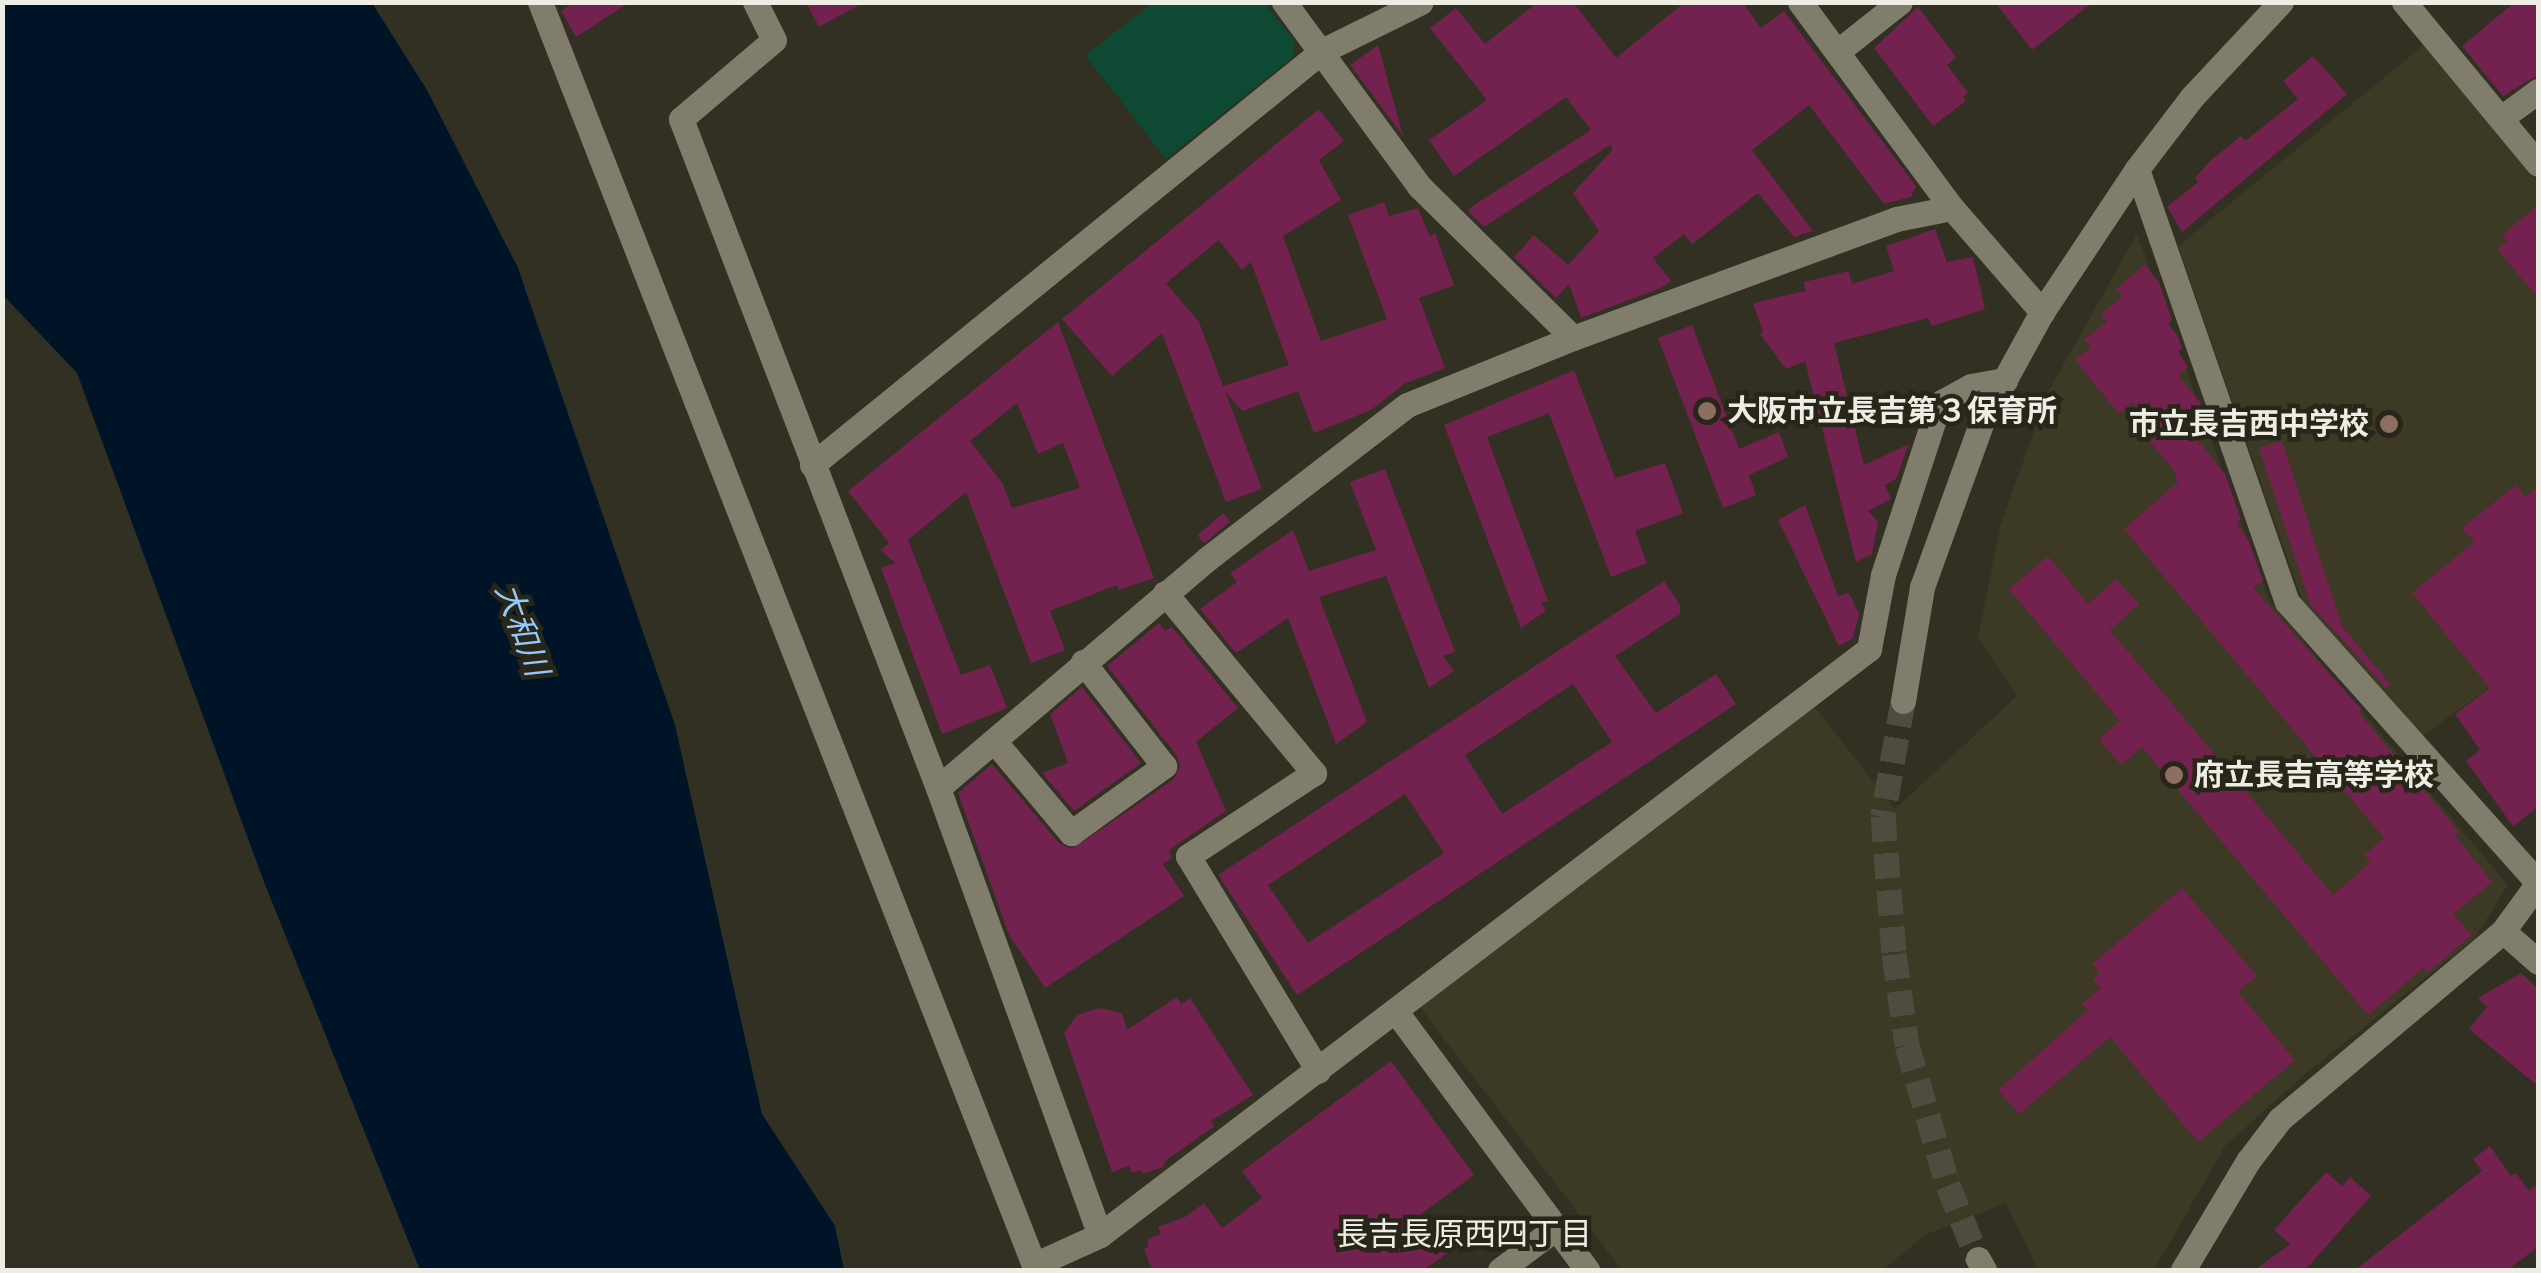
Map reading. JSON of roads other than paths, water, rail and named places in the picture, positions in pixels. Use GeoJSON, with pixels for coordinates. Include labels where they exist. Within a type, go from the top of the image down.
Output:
{"type":"FeatureCollection","features":[{"type":"Feature","properties":{"kind":"street"},"geometry":{"type":"LineString","coordinates":[[540,2],[1035,1268],[1100,1235],[1397,1013],[1869,649],[1883,575],[1936,413],[1942,402],[1960,391],[2005,380]]}},
{"type":"Feature","properties":{"kind":"street"},"geometry":{"type":"LineString","coordinates":[[755,2],[774,40],[680,119],[938,788],[1100,1235]]}},
{"type":"Feature","properties":{"kind":"street"},"geometry":{"type":"LineString","coordinates":[[1284,2],[1418,186],[1573,338]]}},
{"type":"Feature","properties":{"kind":"street"},"geometry":{"type":"LineString","coordinates":[[812,464],[1322,51],[1421,2]]}},
{"type":"Feature","properties":{"kind":"street"},"geometry":{"type":"LineString","coordinates":[[1800,2],[1952,208],[2042,312]]}},
{"type":"Feature","properties":{"kind":"street"},"geometry":{"type":"LineString","coordinates":[[1837,52],[1900,2]]}},
{"type":"Feature","properties":{"kind":"street"},"geometry":{"type":"LineString","coordinates":[[1904,701],[1922,587],[1982,421],[2042,312],[2137,168],[2192,98],[2280,2]]}},
{"type":"Feature","properties":{"kind":"street"},"geometry":{"type":"LineString","coordinates":[[2404,2],[2538,164]]}},
{"type":"Feature","properties":{"kind":"street"},"geometry":{"type":"LineString","coordinates":[[2502,118],[2538,90]]}},
{"type":"Feature","properties":{"kind":"street"},"geometry":{"type":"LineString","coordinates":[[2137,168],[2288,602],[2538,883],[2503,931],[2280,1119],[2248,1161],[2184,1270]]}},
{"type":"Feature","properties":{"kind":"street"},"geometry":{"type":"LineString","coordinates":[[938,788],[1165,594],[1407,405],[1573,338],[1896,219],[1952,208]]}},
{"type":"Feature","properties":{"kind":"street"},"geometry":{"type":"LineString","coordinates":[[1165,594],[1314,773],[1188,856],[1318,1071]]}},
{"type":"Feature","properties":{"kind":"street"},"geometry":{"type":"LineString","coordinates":[[995,742],[1071,834],[1164,766],[1083,662]]}},
{"type":"Feature","properties":{"kind":"street"},"geometry":{"type":"LineString","coordinates":[[2503,931],[2538,962]]}},
{"type":"Feature","properties":{"kind":"street"},"geometry":{"type":"LineString","coordinates":[[1397,1013],[1587,1270]]}},
{"type":"Feature","properties":{"kind":"street"},"geometry":{"type":"LineString","coordinates":[[1500,1270],[1556,1228]]}},
{"type":"Feature","properties":{"kind":"water","name":"大和川"},"geometry":{"type":"Polygon","coordinates":[[[3,2],[372,3],[427,90],[518,268],[675,725],[762,1114],[835,1226],[844,1270],[420,1270],[264,882],[77,373],[3,295],[3,2]]]}},
{"type":"Feature","properties":{"kind":"tunnel"},"geometry":{"type":"LineString","coordinates":[[1903,701],[1883,816],[1894,954],[1907,1045],[1948,1185],[1978,1259]]}},
{"type":"Feature","properties":{"kind":"place","name":"大阪市立長吉第３保育所"},"geometry":{"type":"Point","coordinates":[1707,411]}},
{"type":"Feature","properties":{"kind":"place","name":"市立長吉西中学校"},"geometry":{"type":"Point","coordinates":[2389,424]}},
{"type":"Feature","properties":{"kind":"place","name":"府立長吉高等学校"},"geometry":{"type":"Point","coordinates":[2174,775]}},
{"type":"Feature","properties":{"kind":"district","name":"長吉長原西四丁目"},"geometry":{"type":"Point","coordinates":[1464,1235]}}]}
